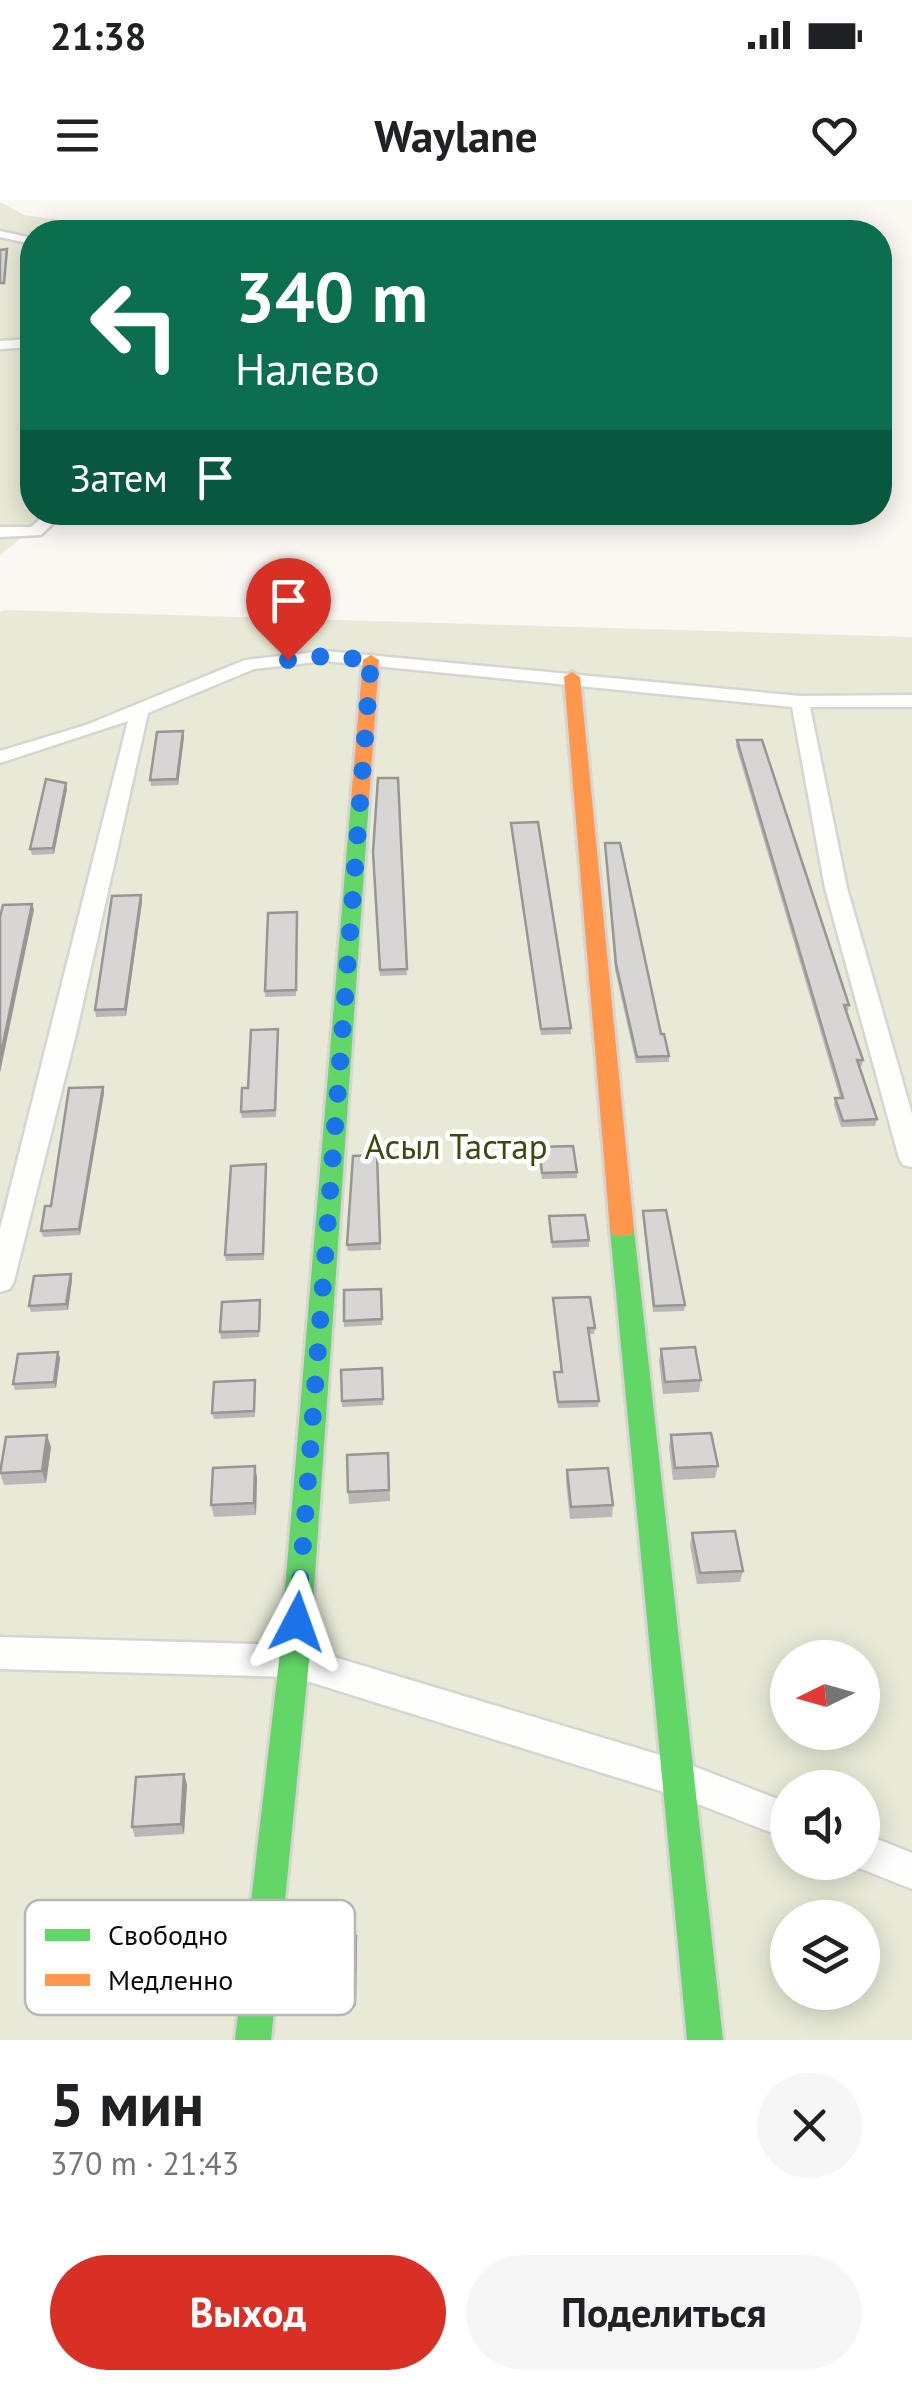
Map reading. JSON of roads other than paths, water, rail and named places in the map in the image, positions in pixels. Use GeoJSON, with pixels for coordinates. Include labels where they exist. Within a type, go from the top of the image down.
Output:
{"type":"FeatureCollection","features":[{"type":"Feature","properties":{"kind":"street"},"geometry":{"type":"LineString","coordinates":[[0,532],[35,532],[43,525]]}},
{"type":"Feature","properties":{"kind":"street"},"geometry":{"type":"LineString","coordinates":[[0,758],[140,710],[250,664],[325,656],[800,702],[912,701]]}},
{"type":"Feature","properties":{"kind":"street"},"geometry":{"type":"LineString","coordinates":[[268,1900],[294,1661],[371,660]]}},
{"type":"Feature","properties":{"kind":"street"},"geometry":{"type":"LineString","coordinates":[[572,677],[600,1018],[705,2040]]}},
{"type":"Feature","properties":{"kind":"street"},"geometry":{"type":"LineString","coordinates":[[800,702],[836,888],[912,1158]]}},
{"type":"Feature","properties":{"kind":"street"},"geometry":{"type":"LineString","coordinates":[[0,1281],[64,1034],[140,710]]}},
{"type":"Feature","properties":{"kind":"street"},"geometry":{"type":"LineString","coordinates":[[0,1653],[294,1661],[680,1779],[770,1815]]}},
{"type":"Feature","properties":{"kind":"street"},"geometry":{"type":"LineString","coordinates":[[880,1858],[912,1871]]}},
{"type":"Feature","properties":{"kind":"street"},"geometry":{"type":"LineString","coordinates":[[253,2040],[256,2015]]}},
{"type":"Feature","properties":{"kind":"park label","name":"Асыл Тастар"},"geometry":{"type":"Point","coordinates":[456,1147]}}]}
